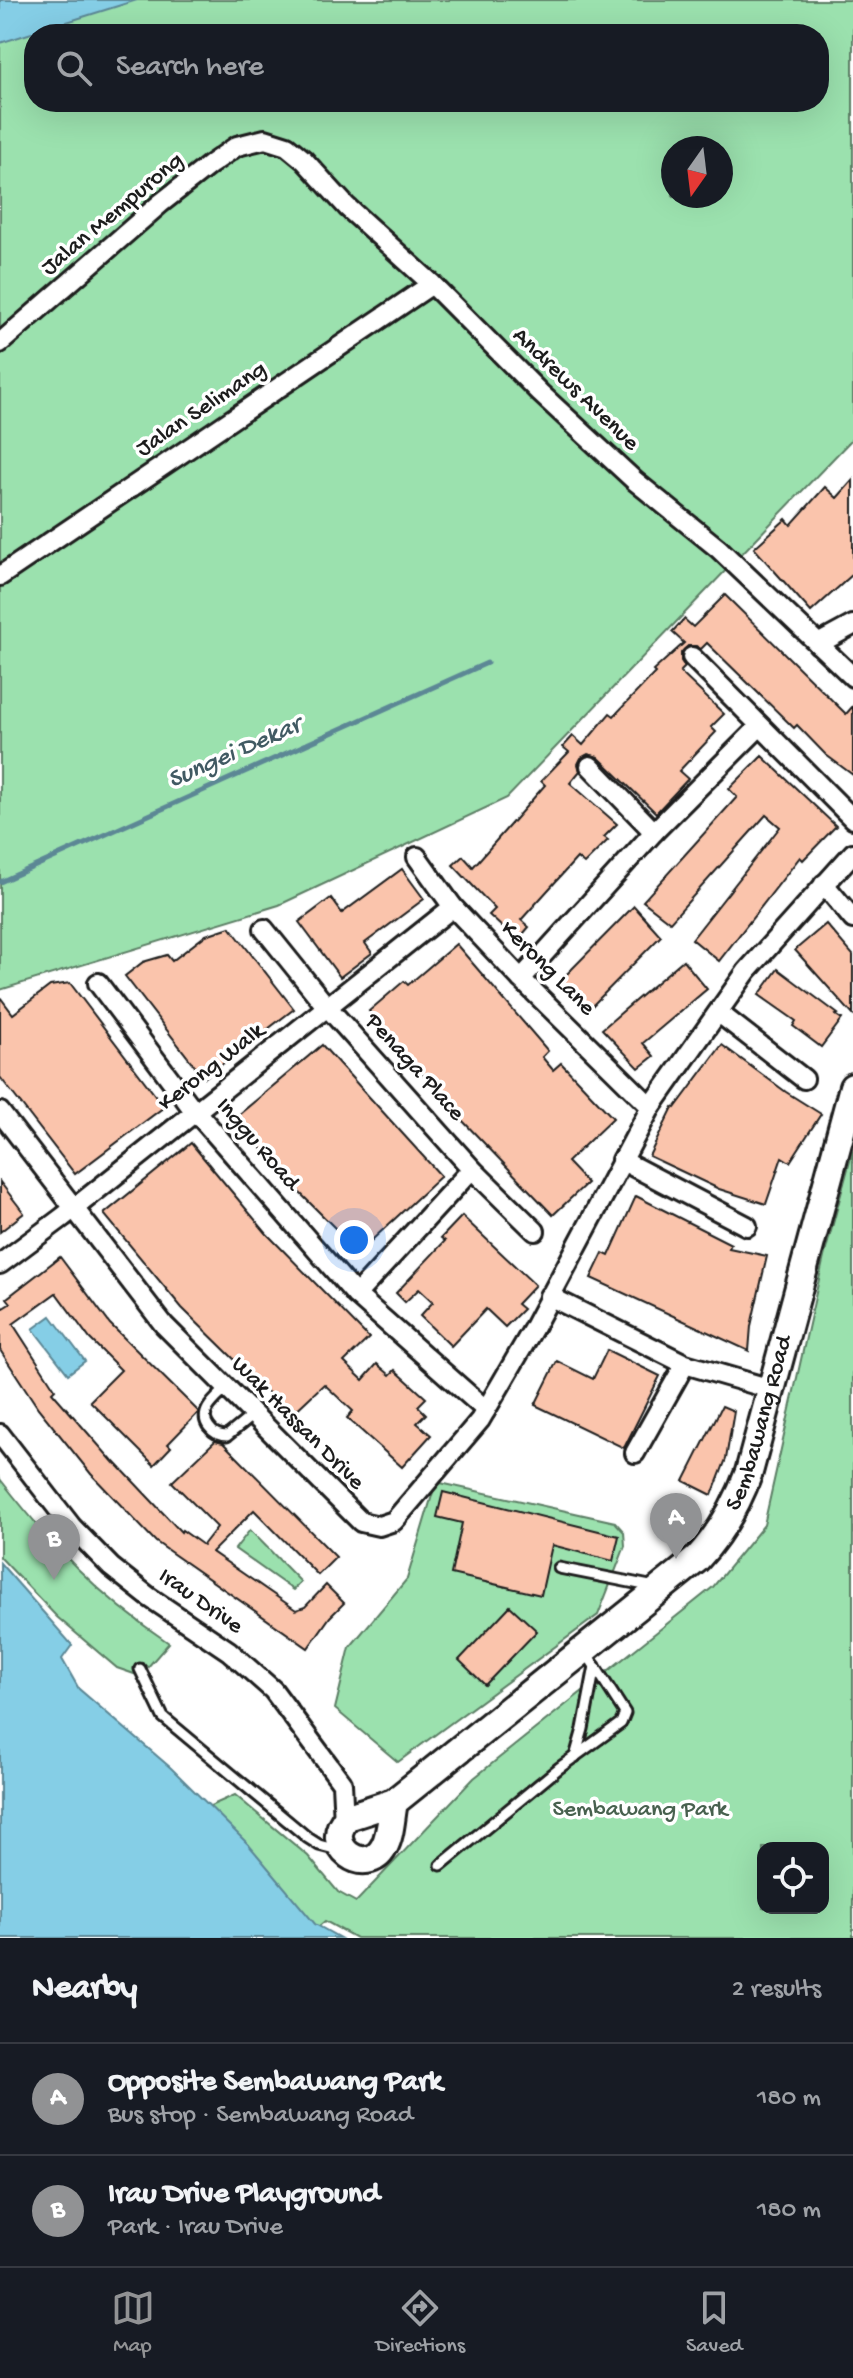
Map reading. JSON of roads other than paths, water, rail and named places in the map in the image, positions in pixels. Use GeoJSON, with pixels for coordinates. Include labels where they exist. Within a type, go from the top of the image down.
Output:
{"type":"FeatureCollection","features":[{"type":"Feature","properties":{"kind":"street","name":"Andrews Avenue"},"geometry":{"type":"LineString","coordinates":[[265,139],[287,146],[304,160],[347,207],[432,284],[540,393],[635,481],[719,549],[853,677]]}},
{"type":"Feature","properties":{"kind":"street","name":"Jalan Mempurong"},"geometry":{"type":"LineString","coordinates":[[0,343],[161,203],[211,164],[237,146],[265,139]]}},
{"type":"Feature","properties":{"kind":"street","name":"Jalan Selimang"},"geometry":{"type":"LineString","coordinates":[[0,576],[432,284]]}},
{"type":"Feature","properties":{"kind":"street"},"geometry":{"type":"LineString","coordinates":[[818,644],[853,625]]}},
{"type":"Feature","properties":{"kind":"street"},"geometry":{"type":"LineString","coordinates":[[692,657],[853,819]]}},
{"type":"Feature","properties":{"kind":"street"},"geometry":{"type":"LineString","coordinates":[[521,979],[654,832],[759,727]]}},
{"type":"Feature","properties":{"kind":"street"},"geometry":{"type":"LineString","coordinates":[[590,766],[654,832]]}},
{"type":"Feature","properties":{"kind":"street","name":"Wak Hassan Drive"},"geometry":{"type":"LineString","coordinates":[[0,1112],[164,1325],[361,1522],[379,1526],[394,1521],[486,1410],[592,1221],[651,1107],[747,971],[853,853]]}},
{"type":"Feature","properties":{"kind":"street","name":"Kerong Lane"},"geometry":{"type":"LineString","coordinates":[[417,857],[453,907],[651,1107]]}},
{"type":"Feature","properties":{"kind":"street"},"geometry":{"type":"LineString","coordinates":[[824,884],[853,919]]}},
{"type":"Feature","properties":{"kind":"street","name":"Kerong Walk"},"geometry":{"type":"LineString","coordinates":[[0,1264],[453,907]]}},
{"type":"Feature","properties":{"kind":"street","name":"Penaga Place"},"geometry":{"type":"LineString","coordinates":[[264,929],[327,1007],[472,1169],[535,1231]]}},
{"type":"Feature","properties":{"kind":"street","name":"Inggu Road"},"geometry":{"type":"LineString","coordinates":[[98,983],[196,1111],[356,1295],[486,1410]]}},
{"type":"Feature","properties":{"kind":"street"},"geometry":{"type":"LineString","coordinates":[[719,1013],[804,1079]]}},
{"type":"Feature","properties":{"kind":"street","name":"Sembawang Road"},"geometry":{"type":"LineString","coordinates":[[356,1818],[394,1802],[590,1659],[713,1542],[739,1497],[853,1087]]}},
{"type":"Feature","properties":{"kind":"street"},"geometry":{"type":"LineString","coordinates":[[621,1160],[747,1226]]}},
{"type":"Feature","properties":{"kind":"street"},"geometry":{"type":"LineString","coordinates":[[356,1295],[472,1169]]}},
{"type":"Feature","properties":{"kind":"street"},"geometry":{"type":"LineString","coordinates":[[549,1296],[685,1364],[771,1389]]}},
{"type":"Feature","properties":{"kind":"street"},"geometry":{"type":"LineString","coordinates":[[635,1453],[685,1364]]}},
{"type":"Feature","properties":{"kind":"street","name":"Irau Drive"},"geometry":{"type":"LineString","coordinates":[[0,1434],[72,1527],[111,1567],[149,1597],[229,1651],[273,1690],[342,1783],[356,1818]]}},
{"type":"Feature","properties":{"kind":"street"},"geometry":{"type":"LineString","coordinates":[[386,1842],[385,1827],[381,1821],[356,1818],[339,1838],[345,1852],[353,1858],[369,1859],[378,1855],[386,1842],[394,1802]]}},
{"type":"Feature","properties":{"kind":"lane"},"geometry":{"type":"LineString","coordinates":[[227,1388],[206,1412],[205,1420],[211,1429],[220,1436],[227,1436],[254,1414]]}},
{"type":"Feature","properties":{"kind":"lane"},"geometry":{"type":"LineString","coordinates":[[559,1568],[662,1589]]}},
{"type":"Feature","properties":{"kind":"lane"},"geometry":{"type":"LineString","coordinates":[[441,1865],[621,1723],[625,1717],[621,1706],[590,1659]]}},
{"type":"Feature","properties":{"kind":"lane"},"geometry":{"type":"LineString","coordinates":[[575,1757],[583,1729],[590,1659]]}},
{"type":"Feature","properties":{"kind":"lane"},"geometry":{"type":"LineString","coordinates":[[140,1669],[163,1717],[308,1838],[319,1845],[345,1852]]}},
{"type":"Feature","properties":{"kind":"water"},"geometry":{"type":"Polygon","coordinates":[[[0,0],[137,0],[61,24],[24,24],[24,35],[0,43],[0,0]]]}},
{"type":"Feature","properties":{"kind":"water"},"geometry":{"type":"Polygon","coordinates":[[[51,1316],[85,1361],[68,1374],[33,1329],[51,1316]]]}},
{"type":"Feature","properties":{"kind":"water"},"geometry":{"type":"Polygon","coordinates":[[[0,1563],[72,1645],[62,1659],[79,1689],[171,1768],[248,1844],[315,1924],[340,1938],[0,1938],[0,1563]]]}},
{"type":"Feature","properties":{"kind":"waterway","name":"Sungei Dekar"},"geometry":{"type":"LineString","coordinates":[[0,882],[487,663]]}},
{"type":"Feature","properties":{"kind":"place","name":"Opposite Sembawang Park"},"geometry":{"type":"Point","coordinates":[676,1559]}},
{"type":"Feature","properties":{"kind":"place","name":"Irau Drive Playground"},"geometry":{"type":"Point","coordinates":[54,1580]}},
{"type":"Feature","properties":{"kind":"park label","name":"Sembawang Park"},"geometry":{"type":"Point","coordinates":[640,1810]}}]}
